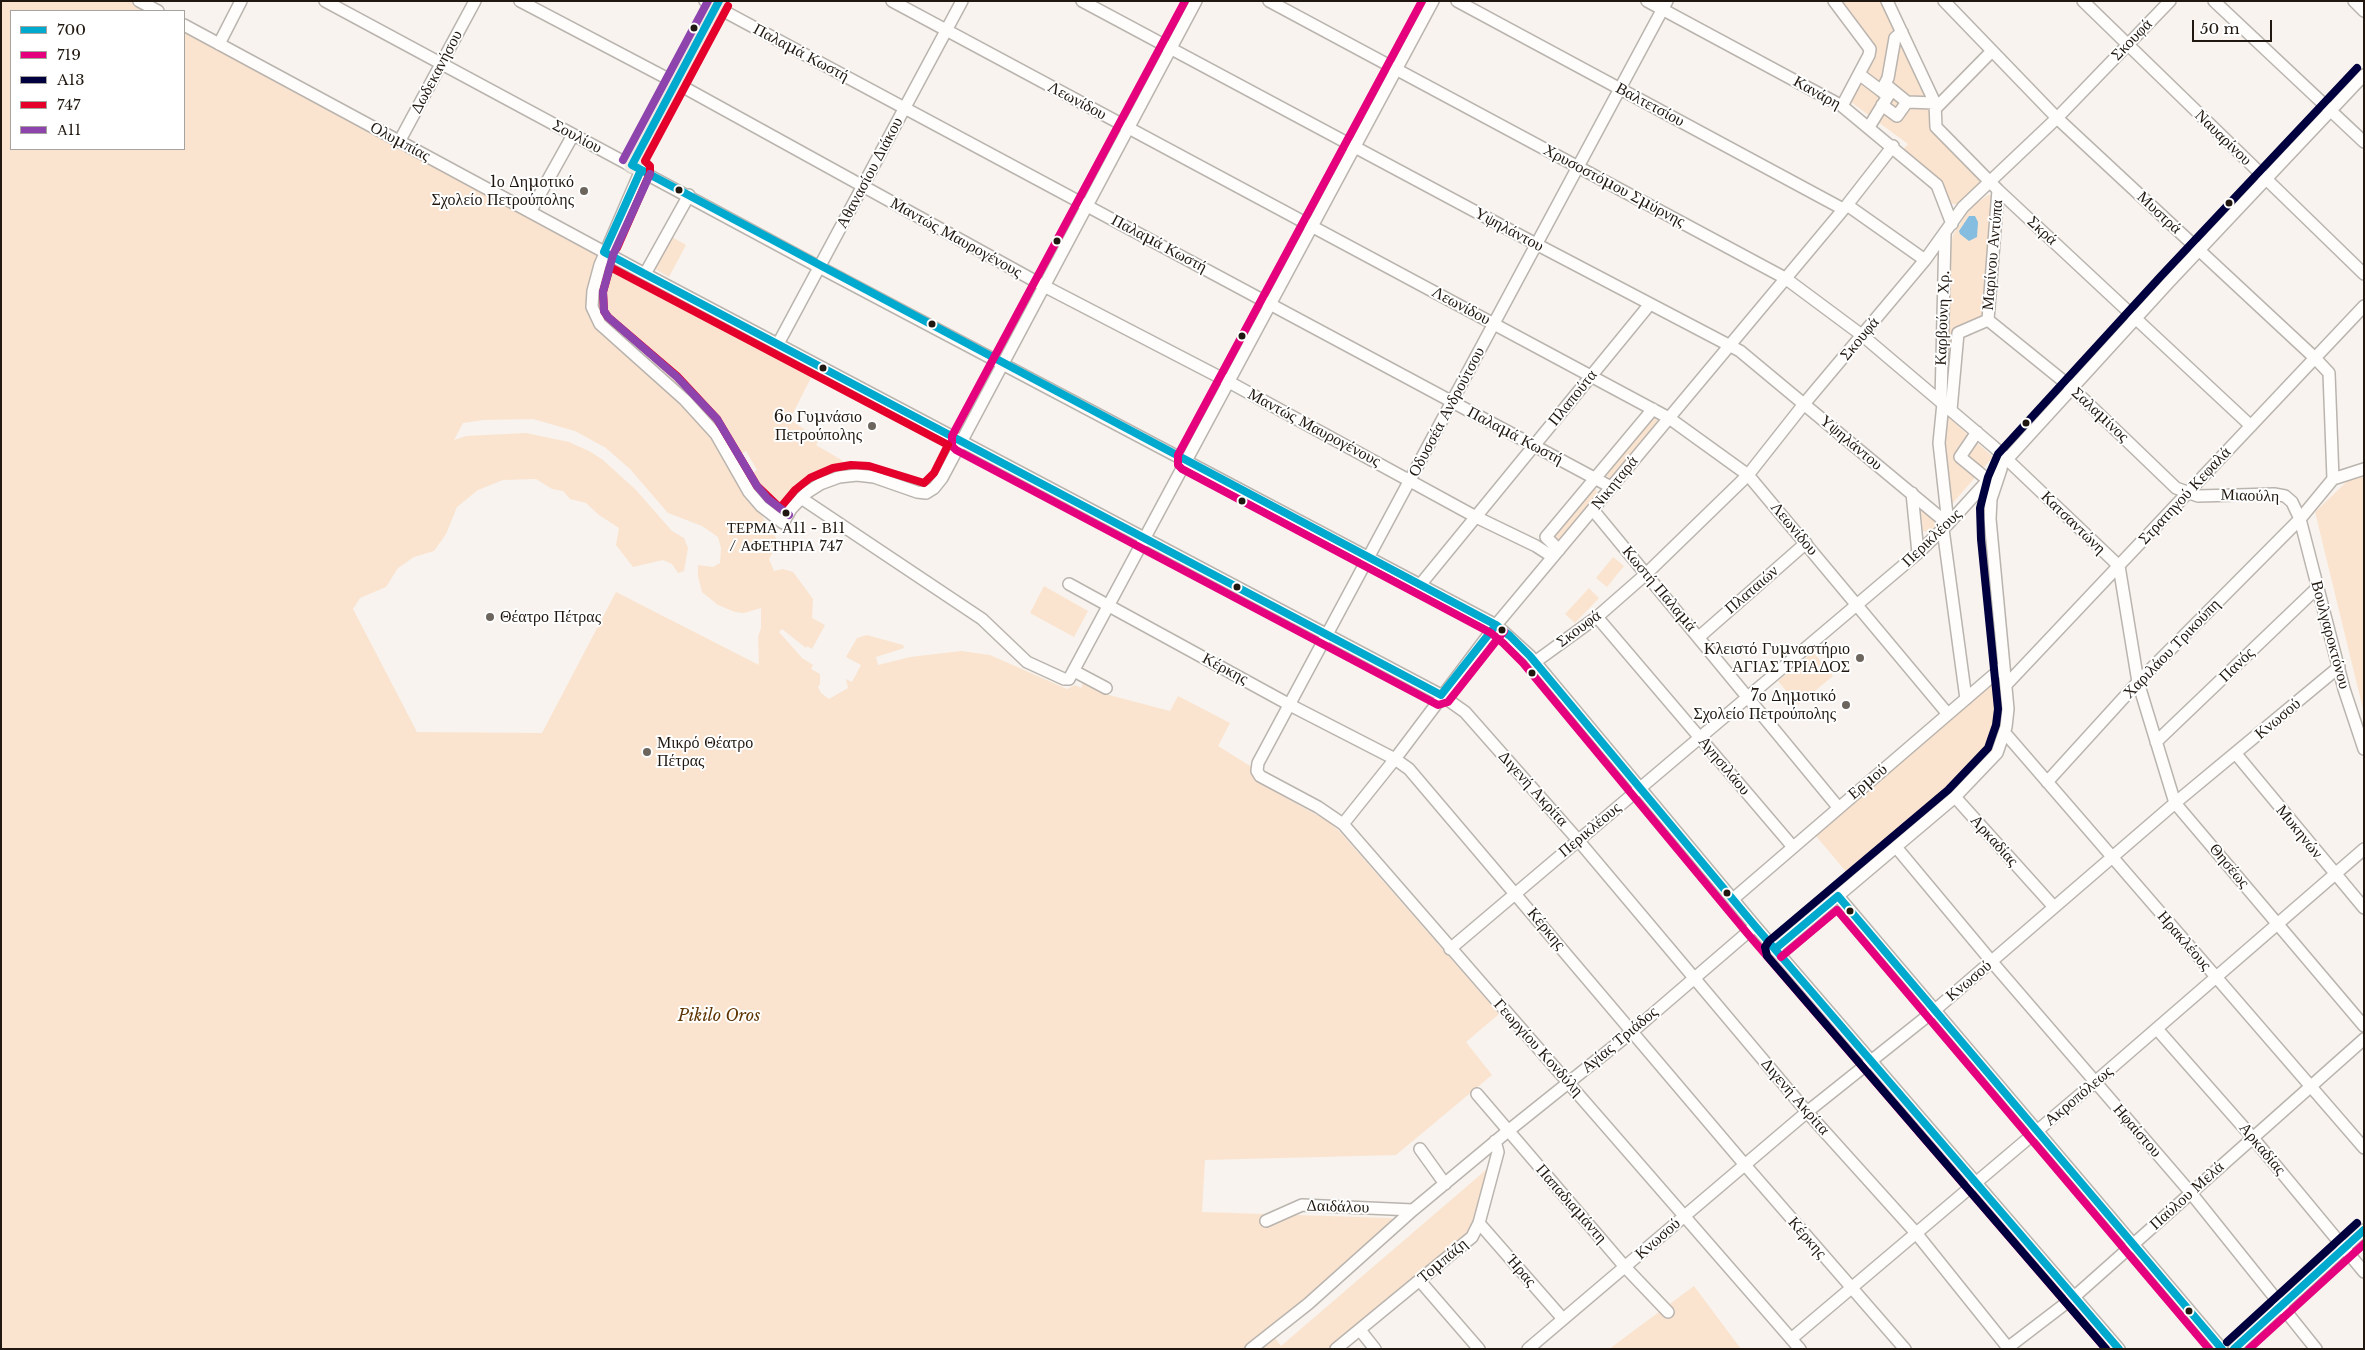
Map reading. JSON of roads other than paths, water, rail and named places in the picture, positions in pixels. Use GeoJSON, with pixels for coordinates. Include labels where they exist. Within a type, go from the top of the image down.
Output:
{"type":"FeatureCollection","features":[{"type":"Feature","properties":{"kind":"main road"},"geometry":{"type":"LineString","coordinates":[[637,168],[713,3]]}},
{"type":"Feature","properties":{"kind":"street"},"geometry":{"type":"LineString","coordinates":[[139,1],[156,10]]}},
{"type":"Feature","properties":{"kind":"street"},"geometry":{"type":"LineString","coordinates":[[219,44],[241,1]]}},
{"type":"Feature","properties":{"kind":"street","name":"Σουλίου"},"geometry":{"type":"LineString","coordinates":[[325,1],[573,135],[689,195],[819,267],[1496,625],[1510,636],[1535,662],[1755,926],[2119,1349]]}},
{"type":"Feature","properties":{"kind":"street","name":"Δωδεκανήσου"},"geometry":{"type":"LineString","coordinates":[[399,142],[475,1]]}},
{"type":"Feature","properties":{"kind":"street","name":"Μαντώς Μαυρογένους"},"geometry":{"type":"LineString","coordinates":[[520,1],[676,83],[1044,286],[1229,382],[1476,517],[1536,546],[1556,553]]}},
{"type":"Feature","properties":{"kind":"street","name":"Λεωνίδου"},"geometry":{"type":"LineString","coordinates":[[892,1],[1128,129],[1592,375],[1668,418],[1748,475],[1947,714]]}},
{"type":"Feature","properties":{"kind":"street","name":"Αθανασίου Διάκου"},"geometry":{"type":"LineString","coordinates":[[778,344],[962,1]]}},
{"type":"Feature","properties":{"kind":"street","name":"Υψηλάντου"},"geometry":{"type":"LineString","coordinates":[[1082,1],[1355,148],[1740,351],[1912,493],[1945,526]]}},
{"type":"Feature","properties":{"kind":"street"},"geometry":{"type":"LineString","coordinates":[[637,168],[604,252],[592,299],[592,307],[596,319],[625,348],[670,384],[710,426],[749,492],[761,506],[783,523],[801,498],[822,483],[852,475],[877,478],[917,492],[926,493],[934,488],[942,478],[1196,1]]}},
{"type":"Feature","properties":{"kind":"street","name":"Χρυσοστόμου Σμύρνης"},"geometry":{"type":"LineString","coordinates":[[1269,1],[1785,278],[1863,336],[1945,405]]}},
{"type":"Feature","properties":{"kind":"street"},"geometry":{"type":"LineString","coordinates":[[801,498],[982,620],[1027,662],[1064,679],[1072,674],[1433,1]]}},
{"type":"Feature","properties":{"kind":"street","name":"Βαλτετσίου"},"geometry":{"type":"LineString","coordinates":[[1457,1],[1845,207]]}},
{"type":"Feature","properties":{"kind":"street","name":"Κανάρη"},"geometry":{"type":"LineString","coordinates":[[1647,1],[1665,5],[1842,106],[1893,146],[1937,185],[1952,224]]}},
{"type":"Feature","properties":{"kind":"street","name":"Σκρά"},"geometry":{"type":"LineString","coordinates":[[1887,1],[1936,105],[1936,126],[1995,186],[2137,317],[2251,426]]}},
{"type":"Feature","properties":{"kind":"street","name":"Μυστρά"},"geometry":{"type":"LineString","coordinates":[[1944,1],[2057,118],[2329,373],[2333,479]]}},
{"type":"Feature","properties":{"kind":"street","name":"Ναυαρίνου"},"geometry":{"type":"LineString","coordinates":[[2083,1],[2364,274]]}},
{"type":"Feature","properties":{"kind":"street","name":"Σκουφά"},"geometry":{"type":"LineString","coordinates":[[1535,662],[1597,617],[1646,574],[1748,475],[1804,404],[1925,260],[1963,207],[1995,186],[2057,118],[2170,1]]}},
{"type":"Feature","properties":{"kind":"street"},"geometry":{"type":"LineString","coordinates":[[2214,1],[2364,142]]}},
{"type":"Feature","properties":{"kind":"street"},"geometry":{"type":"LineString","coordinates":[[2354,1],[2364,11]]}},
{"type":"Feature","properties":{"kind":"street"},"geometry":{"type":"LineString","coordinates":[[1836,2],[1870,49],[1842,106]]}},
{"type":"Feature","properties":{"kind":"street","name":"Παλαμά Κωστή"},"geometry":{"type":"LineString","coordinates":[[713,3],[904,108],[1612,487]]}},
{"type":"Feature","properties":{"kind":"street","name":"Οδυσσέα Ανδρούτσου"},"geometry":{"type":"LineString","coordinates":[[1257,770],[1258,763],[1665,5]]}},
{"type":"Feature","properties":{"kind":"street","name":"Ολυμπίας"},"geometry":{"type":"LineString","coordinates":[[185,27],[645,274],[961,441]]}},
{"type":"Feature","properties":{"kind":"street"},"geometry":{"type":"LineString","coordinates":[[1883,88],[1888,78],[1895,38],[1902,32]]}},
{"type":"Feature","properties":{"kind":"street"},"geometry":{"type":"LineString","coordinates":[[1859,74],[1907,102],[1936,105],[1992,51]]}},
{"type":"Feature","properties":{"kind":"street","name":"Περικλέους"},"geometry":{"type":"LineString","coordinates":[[1450,948],[1918,553],[2364,75]]}},
{"type":"Feature","properties":{"kind":"street"},"geometry":{"type":"LineString","coordinates":[[1869,127],[1888,96],[1883,88]]}},
{"type":"Feature","properties":{"kind":"street"},"geometry":{"type":"LineString","coordinates":[[1882,106],[1896,116],[1907,102]]}},
{"type":"Feature","properties":{"kind":"street"},"geometry":{"type":"LineString","coordinates":[[530,212],[573,135]]}},
{"type":"Feature","properties":{"kind":"street","name":"Νικηταρά"},"geometry":{"type":"LineString","coordinates":[[1343,824],[1395,759],[1441,695],[1496,625],[1845,207],[1893,146]]}},
{"type":"Feature","properties":{"kind":"street","name":"Μαρίνου Αντύπα"},"geometry":{"type":"LineString","coordinates":[[1988,320],[1995,186]]}},
{"type":"Feature","properties":{"kind":"street"},"geometry":{"type":"LineString","coordinates":[[645,274],[689,195]]}},
{"type":"Feature","properties":{"kind":"street"},"geometry":{"type":"LineString","coordinates":[[1845,207],[1925,260]]}},
{"type":"Feature","properties":{"kind":"street","name":"Καρβούνη Χρ."},"geometry":{"type":"LineString","coordinates":[[1945,234],[1945,405]]}},
{"type":"Feature","properties":{"kind":"street","name":"Πλαπούτα"},"geometry":{"type":"LineString","coordinates":[[1420,585],[1650,304]]}},
{"type":"Feature","properties":{"kind":"street","name":"Στρατηγού Κεφαλά"},"geometry":{"type":"LineString","coordinates":[[2006,685],[2364,306]]}},
{"type":"Feature","properties":{"kind":"street"},"geometry":{"type":"LineString","coordinates":[[1966,699],[1945,526],[1939,443],[1958,333],[1988,320]]}},
{"type":"Feature","properties":{"kind":"street","name":"Σαλαμίνος"},"geometry":{"type":"LineString","coordinates":[[1988,320],[2072,388],[2176,488],[2187,494]]}},
{"type":"Feature","properties":{"kind":"street","name":"Κατσαντώνη"},"geometry":{"type":"LineString","coordinates":[[1945,405],[2007,459],[2118,566],[2138,682]]}},
{"type":"Feature","properties":{"kind":"street","name":"Νικηταρά"},"geometry":{"type":"LineString","coordinates":[[1556,553],[1546,537],[1653,409]]}},
{"type":"Feature","properties":{"kind":"street"},"geometry":{"type":"LineString","coordinates":[[1634,432],[1647,444]]}},
{"type":"Feature","properties":{"kind":"street"},"geometry":{"type":"LineString","coordinates":[[1977,432],[1960,457],[1988,480]]}},
{"type":"Feature","properties":{"kind":"street","name":"Διγενή Ακρίτα"},"geometry":{"type":"LineString","coordinates":[[961,441],[1326,636],[1441,695],[1465,712],[1578,840],[1807,1112],[1916,1233],[2008,1348]]}},
{"type":"Feature","properties":{"kind":"street"},"geometry":{"type":"LineString","coordinates":[[1775,949],[1955,797],[1992,759],[2005,733],[2008,717],[2006,685],[1990,519],[1994,490],[2007,459]]}},
{"type":"Feature","properties":{"kind":"street"},"geometry":{"type":"LineString","coordinates":[[1610,460],[1624,472]]}},
{"type":"Feature","properties":{"kind":"street"},"geometry":{"type":"LineString","coordinates":[[2300,519],[2333,479],[2364,469]]}},
{"type":"Feature","properties":{"kind":"street"},"geometry":{"type":"LineString","coordinates":[[1912,493],[1918,553]]}},
{"type":"Feature","properties":{"kind":"street","name":"Μιαούλη"},"geometry":{"type":"LineString","coordinates":[[2187,494],[2198,496],[2280,494],[2292,502],[2300,519]]}},
{"type":"Feature","properties":{"kind":"street","name":"Κωστή Παλαμά"},"geometry":{"type":"LineString","coordinates":[[1575,502],[1591,512],[1646,574],[1838,807]]}},
{"type":"Feature","properties":{"kind":"street"},"geometry":{"type":"LineString","coordinates":[[1564,515],[1578,527]]}},
{"type":"Feature","properties":{"kind":"street","name":"Βουλγαροκτόνου"},"geometry":{"type":"LineString","coordinates":[[2300,519],[2338,667],[2364,749]]}},
{"type":"Feature","properties":{"kind":"street","name":"Χαριλάου Τρικούπη"},"geometry":{"type":"LineString","coordinates":[[2047,782],[2138,682],[2300,519]]}},
{"type":"Feature","properties":{"kind":"street","name":"Πλαταιών"},"geometry":{"type":"LineString","coordinates":[[1699,637],[1806,543]]}},
{"type":"Feature","properties":{"kind":"street","name":"Κέρκης"},"geometry":{"type":"LineString","coordinates":[[1070,584],[1290,705],[1395,759],[1410,769],[1745,1165],[1906,1349]]}},
{"type":"Feature","properties":{"kind":"street","name":"Πανός"},"geometry":{"type":"LineString","coordinates":[[2156,742],[2317,588]]}},
{"type":"Feature","properties":{"kind":"street","name":"Αγησιλάου"},"geometry":{"type":"LineString","coordinates":[[1597,617],[1792,847]]}},
{"type":"Feature","properties":{"kind":"street","name":"Ερμού"},"geometry":{"type":"LineString","coordinates":[[1733,899],[2004,666]]}},
{"type":"Feature","properties":{"kind":"street","name":"Κνωσού"},"geometry":{"type":"LineString","coordinates":[[1528,1349],[1807,1112],[1935,1010],[2175,803],[2338,667]]}},
{"type":"Feature","properties":{"kind":"street"},"geometry":{"type":"LineString","coordinates":[[1072,674],[1106,688]]}},
{"type":"Feature","properties":{"kind":"street","name":"Θησέως"},"geometry":{"type":"LineString","coordinates":[[2138,682],[2175,803],[2364,1026]]}},
{"type":"Feature","properties":{"kind":"street","name":"Ηρακλέους"},"geometry":{"type":"LineString","coordinates":[[2005,733],[2364,1148]]}},
{"type":"Feature","properties":{"kind":"street","name":"Μυκηνών"},"geometry":{"type":"LineString","coordinates":[[2236,754],[2334,875],[2364,908]]}},
{"type":"Feature","properties":{"kind":"street","name":"Γεωργίου Κονδύλη"},"geometry":{"type":"LineString","coordinates":[[1257,770],[1260,776],[1318,807],[1343,824],[1800,1349]]}},
{"type":"Feature","properties":{"kind":"street","name":"Αρκαδίας"},"geometry":{"type":"LineString","coordinates":[[1955,797],[2054,907]]}},
{"type":"Feature","properties":{"kind":"street","name":"Ηφαίστου"},"geometry":{"type":"LineString","coordinates":[[1896,847],[2094,1082],[2191,1193],[2316,1349]]}},
{"type":"Feature","properties":{"kind":"street","name":"Ακροπόλεως"},"geometry":{"type":"LineString","coordinates":[[1791,1338],[2157,1029],[2364,849]]}},
{"type":"Feature","properties":{"kind":"street"},"geometry":{"type":"LineString","coordinates":[[1838,896],[2222,1349]]}},
{"type":"Feature","properties":{"kind":"street","name":"Αγίας Τριάδος"},"geometry":{"type":"LineString","coordinates":[[1251,1349],[1308,1304],[1413,1210],[1495,1141],[1633,1031],[1755,926]]}},
{"type":"Feature","properties":{"kind":"street","name":"Αρκαδίας"},"geometry":{"type":"LineString","coordinates":[[2157,1029],[2253,1138],[2364,1272]]}},
{"type":"Feature","properties":{"kind":"street","name":"Παύλου Μελά"},"geometry":{"type":"LineString","coordinates":[[2008,1348],[2074,1297],[2364,1039]]}},
{"type":"Feature","properties":{"kind":"street","name":"Παπαδιαμάντη"},"geometry":{"type":"LineString","coordinates":[[1477,1094],[1626,1267],[1668,1312]]}},
{"type":"Feature","properties":{"kind":"street","name":"Τομπάζη"},"geometry":{"type":"LineString","coordinates":[[1336,1349],[1472,1237],[1479,1223],[1498,1152],[1495,1141]]}},
{"type":"Feature","properties":{"kind":"street"},"geometry":{"type":"LineString","coordinates":[[1420,1149],[1445,1184]]}},
{"type":"Feature","properties":{"kind":"street","name":"Δαιδάλου"},"geometry":{"type":"LineString","coordinates":[[1266,1221],[1302,1205],[1413,1210]]}},
{"type":"Feature","properties":{"kind":"street","name":"Ήρας"},"geometry":{"type":"LineString","coordinates":[[1479,1223],[1564,1319]]}},
{"type":"Feature","properties":{"kind":"street"},"geometry":{"type":"LineString","coordinates":[[2234,1349],[2364,1230]]}},
{"type":"Feature","properties":{"kind":"street"},"geometry":{"type":"LineString","coordinates":[[1420,1281],[1479,1349]]}},
{"type":"Feature","properties":{"kind":"street"},"geometry":{"type":"LineString","coordinates":[[1360,1330],[1375,1349]]}},
{"type":"Feature","properties":{"kind":"water"},"geometry":{"type":"Polygon","coordinates":[[[1969,216],[1975,216],[1978,222],[1977,237],[1969,241],[1959,231],[1969,216]]]}},
{"type":"Feature","properties":{"kind":"place","name":"1ο Δημοτικό Σχολείο Πετρούπολης"},"geometry":{"type":"Point","coordinates":[584,191]}},
{"type":"Feature","properties":{"kind":"place","name":"6ο Γυμνάσιο Πετρούπολης"},"geometry":{"type":"Point","coordinates":[872,426]}},
{"type":"Feature","properties":{"kind":"place","name":"ΤΕΡΜΑ Α11 - Β11 / ΑΦΕΤΗΡΙΑ 747"},"geometry":{"type":"Point","coordinates":[786,513]}},
{"type":"Feature","properties":{"kind":"place","name":"Θέατρο Πέτρας"},"geometry":{"type":"Point","coordinates":[490,617]}},
{"type":"Feature","properties":{"kind":"place","name":"Κλειστό Γυμναστήριο ΑΓΙΑΣ ΤΡΙΑΔΟΣ"},"geometry":{"type":"Point","coordinates":[1860,658]}},
{"type":"Feature","properties":{"kind":"place","name":"7ο Δημοτικό Σχολείο Πετρούπολης"},"geometry":{"type":"Point","coordinates":[1846,705]}},
{"type":"Feature","properties":{"kind":"place","name":"Μικρό Θέατρο Πέτρας"},"geometry":{"type":"Point","coordinates":[647,752]}},
{"type":"Feature","properties":{"kind":"park label","name":"Pikilo Oros"},"geometry":{"type":"Point","coordinates":[719,1016]}}]}
